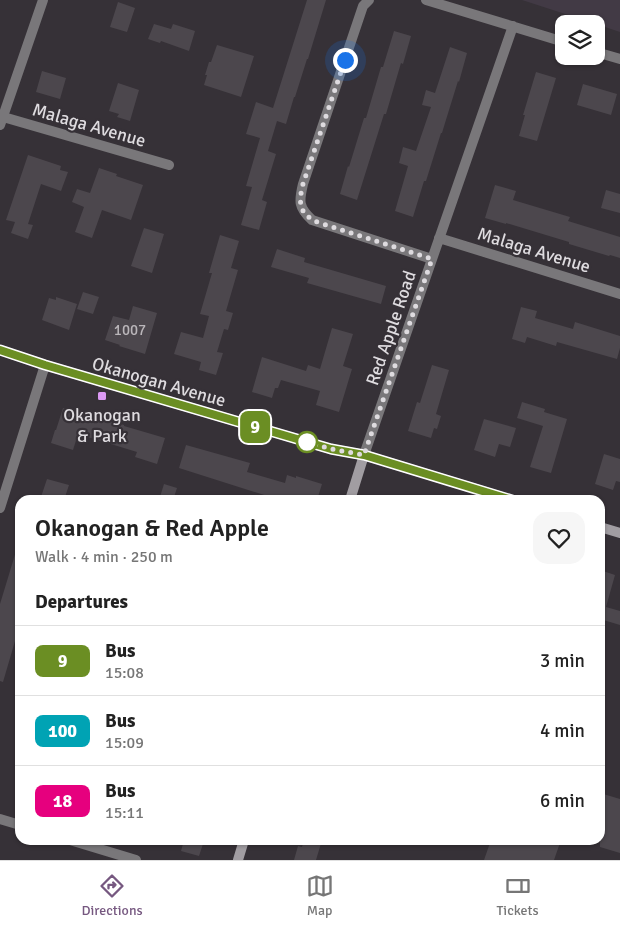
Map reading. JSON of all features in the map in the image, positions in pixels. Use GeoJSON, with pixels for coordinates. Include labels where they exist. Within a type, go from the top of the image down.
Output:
{"type":"FeatureCollection","features":[{"type":"Feature","properties":{"kind":"street"},"geometry":{"type":"LineString","coordinates":[[1,119],[43,0]]}},
{"type":"Feature","properties":{"kind":"street"},"geometry":{"type":"LineString","coordinates":[[368,0],[363,6],[303,184],[300,198],[303,212],[312,220],[432,259]]}},
{"type":"Feature","properties":{"kind":"street"},"geometry":{"type":"LineString","coordinates":[[426,0],[555,39]]}},
{"type":"Feature","properties":{"kind":"street","name":"Red Apple Road"},"geometry":{"type":"LineString","coordinates":[[352,495],[512,26]]}},
{"type":"Feature","properties":{"kind":"street"},"geometry":{"type":"LineString","coordinates":[[605,55],[620,59]]}},
{"type":"Feature","properties":{"kind":"street","name":"Malaga Avenue"},"geometry":{"type":"LineString","coordinates":[[1,119],[169,165]]}},
{"type":"Feature","properties":{"kind":"street","name":"Malaga Avenue"},"geometry":{"type":"LineString","coordinates":[[439,238],[620,294]]}},
{"type":"Feature","properties":{"kind":"street","name":"Okanogan Avenue"},"geometry":{"type":"LineString","coordinates":[[0,350],[331,449],[364,455],[496,495]]}},
{"type":"Feature","properties":{"kind":"street"},"geometry":{"type":"LineString","coordinates":[[0,508],[45,365]]}},
{"type":"Feature","properties":{"kind":"street"},"geometry":{"type":"LineString","coordinates":[[605,528],[620,533]]}},
{"type":"Feature","properties":{"kind":"street"},"geometry":{"type":"LineString","coordinates":[[0,819],[15,824]]}},
{"type":"Feature","properties":{"kind":"street"},"geometry":{"type":"LineString","coordinates":[[86,845],[136,860]]}},
{"type":"Feature","properties":{"kind":"street"},"geometry":{"type":"LineString","coordinates":[[238,860],[242,845]]}},
{"type":"Feature","properties":{"kind":"shaded area"},"geometry":{"type":"Polygon","coordinates":[[[522,0],[620,0],[620,32],[605,27],[605,15],[568,15],[522,0]]]}},
{"type":"Feature","properties":{"kind":"building"},"geometry":{"type":"Polygon","coordinates":[[[307,0],[326,0],[286,124],[277,121],[268,151],[276,154],[262,200],[267,202],[259,230],[241,225],[252,187],[246,186],[260,138],[246,134],[256,102],[273,108],[307,0]]]}},
{"type":"Feature","properties":{"kind":"building"},"geometry":{"type":"Polygon","coordinates":[[[118,2],[135,8],[127,32],[110,27],[118,2]]]}},
{"type":"Feature","properties":{"kind":"building"},"geometry":{"type":"Polygon","coordinates":[[[154,24],[171,29],[173,24],[195,31],[189,51],[161,41],[160,43],[148,39],[154,24]]]}},
{"type":"Feature","properties":{"kind":"building"},"geometry":{"type":"Polygon","coordinates":[[[394,31],[411,36],[357,200],[340,194],[394,31]]]}},
{"type":"Feature","properties":{"kind":"building"},"geometry":{"type":"Polygon","coordinates":[[[217,45],[254,56],[241,97],[204,85],[209,62],[211,62],[217,45]]]}},
{"type":"Feature","properties":{"kind":"building"},"geometry":{"type":"Polygon","coordinates":[[[450,47],[467,53],[413,217],[395,211],[408,166],[399,163],[403,147],[416,151],[431,107],[422,105],[426,90],[435,93],[450,47]]]}},
{"type":"Feature","properties":{"kind":"building"},"geometry":{"type":"Polygon","coordinates":[[[42,71],[66,78],[60,99],[36,92],[42,71]]]}},
{"type":"Feature","properties":{"kind":"building"},"geometry":{"type":"Polygon","coordinates":[[[536,72],[556,78],[537,141],[519,136],[525,115],[523,115],[536,72]]]}},
{"type":"Feature","properties":{"kind":"building"},"geometry":{"type":"Polygon","coordinates":[[[118,83],[139,90],[130,121],[117,117],[119,114],[109,111],[118,83]]]}},
{"type":"Feature","properties":{"kind":"building"},"geometry":{"type":"Polygon","coordinates":[[[583,84],[617,94],[611,115],[577,105],[583,84]]]}},
{"type":"Feature","properties":{"kind":"building"},"geometry":{"type":"Polygon","coordinates":[[[28,155],[61,166],[60,170],[68,172],[61,191],[41,184],[28,224],[33,225],[28,239],[11,233],[15,222],[6,220],[28,155]]]}},
{"type":"Feature","properties":{"kind":"building"},"geometry":{"type":"Polygon","coordinates":[[[99,168],[143,185],[131,220],[102,210],[92,238],[75,232],[84,207],[72,202],[77,189],[90,193],[99,168]]]}},
{"type":"Feature","properties":{"kind":"building"},"geometry":{"type":"Polygon","coordinates":[[[495,185],[516,191],[513,200],[570,217],[568,221],[620,237],[620,258],[485,218],[495,185]]]}},
{"type":"Feature","properties":{"kind":"building"},"geometry":{"type":"Polygon","coordinates":[[[606,190],[620,194],[620,213],[601,208],[606,190]]]}},
{"type":"Feature","properties":{"kind":"building"},"geometry":{"type":"Polygon","coordinates":[[[144,228],[164,234],[152,273],[131,266],[144,228]]]}},
{"type":"Feature","properties":{"kind":"building"},"geometry":{"type":"Polygon","coordinates":[[[220,235],[239,241],[231,268],[238,270],[226,311],[233,313],[228,330],[224,329],[217,352],[223,353],[216,375],[199,370],[201,362],[174,354],[181,332],[203,338],[209,316],[200,314],[212,273],[209,273],[220,235]]]}},
{"type":"Feature","properties":{"kind":"building"},"geometry":{"type":"Polygon","coordinates":[[[277,249],[305,258],[304,262],[386,286],[381,304],[307,283],[309,278],[271,267],[277,249]]]}},
{"type":"Feature","properties":{"kind":"building"},"geometry":{"type":"Polygon","coordinates":[[[83,292],[99,297],[93,314],[77,309],[83,292]]]}},
{"type":"Feature","properties":{"kind":"building"},"geometry":{"type":"Polygon","coordinates":[[[56,297],[77,304],[69,330],[42,320],[49,298],[56,300],[56,297]]]}},
{"type":"Feature","properties":{"kind":"building"},"geometry":{"type":"Polygon","coordinates":[[[133,306],[157,313],[145,354],[105,340],[113,316],[129,320],[133,306]]]}},
{"type":"Feature","properties":{"kind":"building"},"geometry":{"type":"Polygon","coordinates":[[[521,307],[537,311],[535,318],[573,329],[575,322],[620,336],[620,348],[617,359],[557,342],[556,346],[527,337],[525,343],[512,339],[521,307]]]}},
{"type":"Feature","properties":{"kind":"building"},"geometry":{"type":"Polygon","coordinates":[[[332,328],[353,334],[343,366],[352,369],[339,412],[316,405],[320,391],[281,380],[278,388],[275,388],[272,398],[252,392],[262,357],[306,371],[308,365],[320,369],[332,328]]]}},
{"type":"Feature","properties":{"kind":"building"},"geometry":{"type":"Polygon","coordinates":[[[432,365],[449,370],[436,414],[441,416],[437,429],[434,428],[431,438],[408,431],[417,402],[420,403],[432,365]]]}},
{"type":"Feature","properties":{"kind":"building"},"geometry":{"type":"Polygon","coordinates":[[[522,402],[545,409],[544,412],[567,419],[551,473],[530,467],[543,426],[517,418],[522,402]]]}},
{"type":"Feature","properties":{"kind":"building"},"geometry":{"type":"Polygon","coordinates":[[[63,408],[165,438],[157,464],[135,457],[137,452],[78,434],[73,450],[51,443],[63,408]]]}},
{"type":"Feature","properties":{"kind":"building"},"geometry":{"type":"Polygon","coordinates":[[[484,419],[516,428],[510,447],[499,444],[495,457],[474,450],[484,419]]]}},
{"type":"Feature","properties":{"kind":"building"},"geometry":{"type":"Polygon","coordinates":[[[186,445],[250,463],[247,472],[285,483],[287,475],[322,484],[319,495],[264,495],[179,468],[186,445]]]}},
{"type":"Feature","properties":{"kind":"building"},"geometry":{"type":"Polygon","coordinates":[[[604,454],[620,459],[620,482],[616,481],[613,490],[595,484],[604,454]]]}},
{"type":"Feature","properties":{"kind":"building"},"geometry":{"type":"Polygon","coordinates":[[[47,479],[69,485],[66,495],[42,495],[47,479]]]}},
{"type":"Feature","properties":{"kind":"building"},"geometry":{"type":"Polygon","coordinates":[[[164,484],[177,488],[175,495],[161,495],[164,484]]]}},
{"type":"Feature","properties":{"kind":"building"},"geometry":{"type":"Polygon","coordinates":[[[15,555],[15,641],[3,682],[0,681],[0,604],[15,555]]]}},
{"type":"Feature","properties":{"kind":"building"},"geometry":{"type":"Polygon","coordinates":[[[605,572],[615,575],[606,607],[620,611],[620,625],[605,620],[605,572]]]}},
{"type":"Feature","properties":{"kind":"building"},"geometry":{"type":"Polygon","coordinates":[[[605,794],[620,799],[620,853],[600,847],[600,845],[605,845],[605,794]]]}},
{"type":"Feature","properties":{"kind":"building"},"geometry":{"type":"Polygon","coordinates":[[[183,845],[203,845],[199,856],[181,851],[183,845]]]}},
{"type":"Feature","properties":{"kind":"building"},"geometry":{"type":"Polygon","coordinates":[[[303,845],[320,845],[316,860],[294,860],[298,846],[302,847],[303,845]]]}},
{"type":"Feature","properties":{"kind":"building"},"geometry":{"type":"Polygon","coordinates":[[[489,845],[559,845],[554,860],[484,860],[489,845]]]}},
{"type":"Feature","properties":{"kind":"bus line","name":"9"},"geometry":{"type":"LineString","coordinates":[[0,350],[331,449],[364,455],[496,495]]}},
{"type":"Feature","properties":{"kind":"place","name":"Okanogan & Park"},"geometry":{"type":"Point","coordinates":[102,396]}},
{"type":"Feature","properties":{"kind":"route"},"geometry":{"type":"LineString","coordinates":[[307,442],[364,455],[432,259],[320,223],[312,220],[303,212],[300,198],[303,184],[345,60]]}}]}
